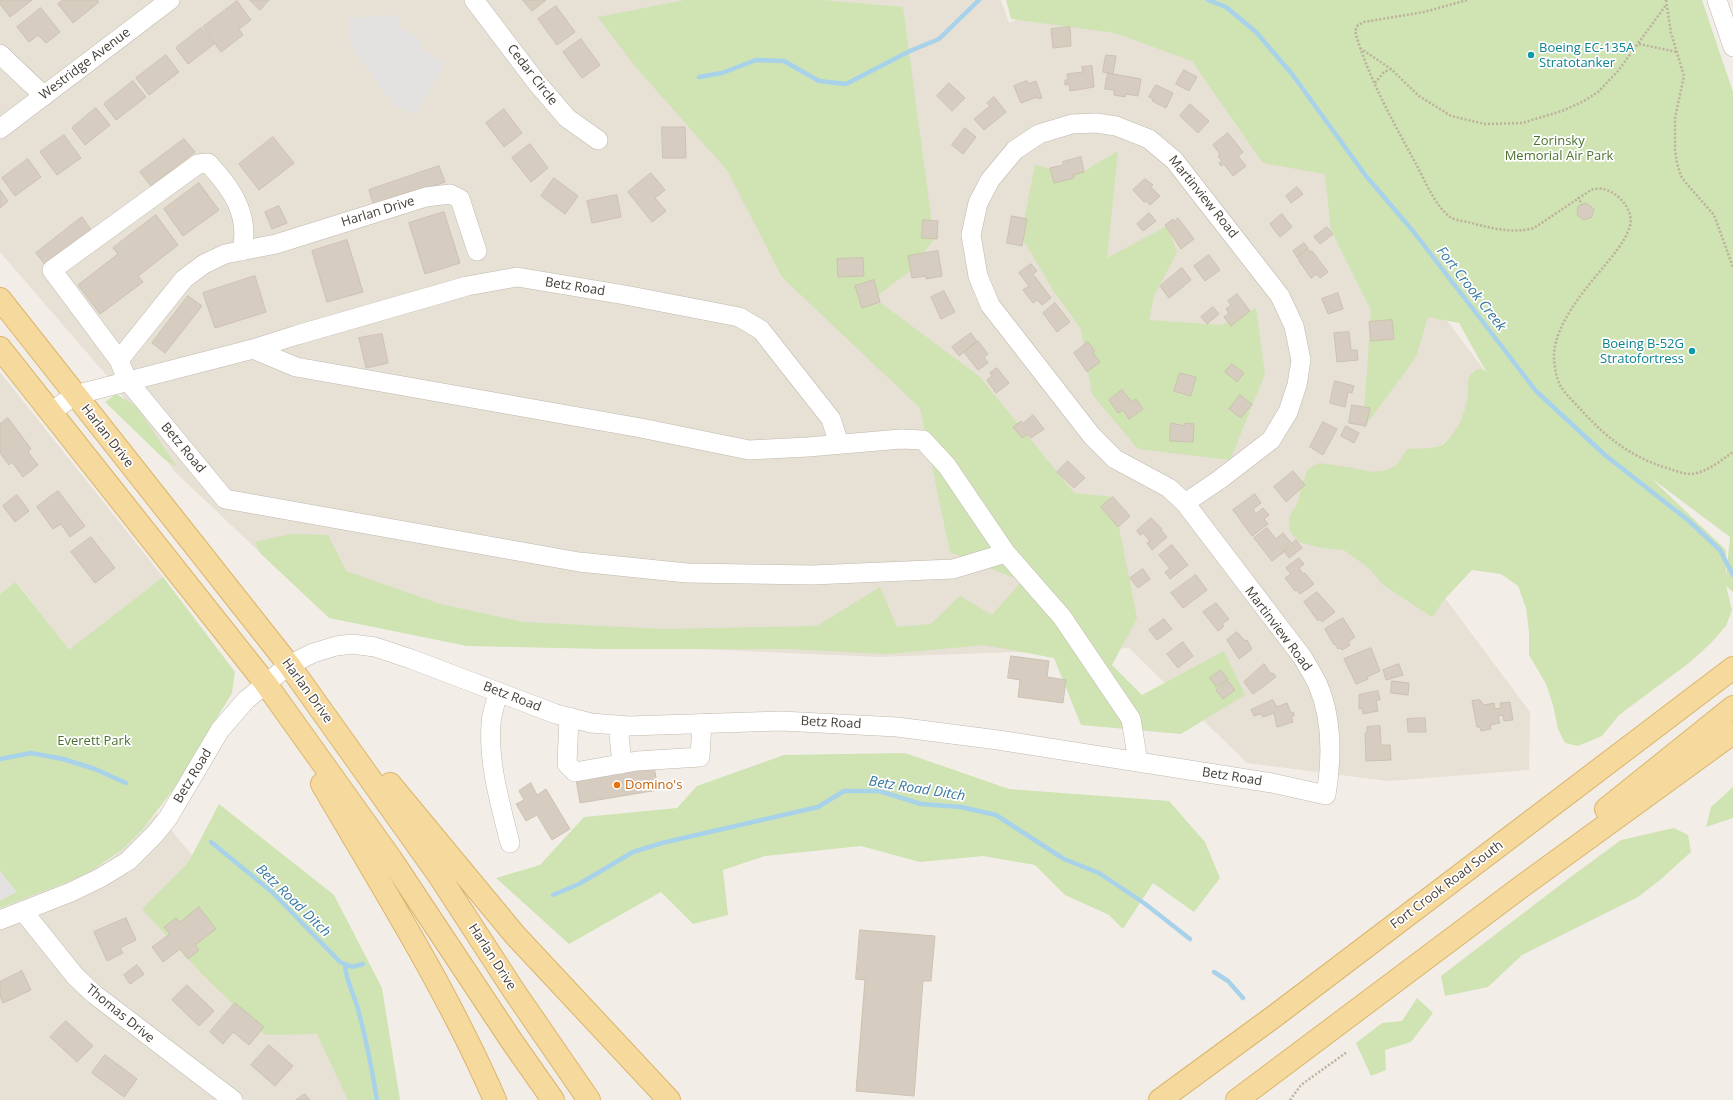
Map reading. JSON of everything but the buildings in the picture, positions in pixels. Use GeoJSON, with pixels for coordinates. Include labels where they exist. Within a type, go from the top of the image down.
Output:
{"type":"FeatureCollection","features":[{"type":"Feature","properties":{"kind":"main road","name":"Harlan Drive"},"geometry":{"type":"LineString","coordinates":[[0,299],[289,666],[438,874],[514,991],[589,1100]]}},
{"type":"Feature","properties":{"kind":"main road"},"geometry":{"type":"LineString","coordinates":[[0,348],[266,684],[391,859],[513,1044],[553,1100]]}},
{"type":"Feature","properties":{"kind":"main road"},"geometry":{"type":"LineString","coordinates":[[289,666],[388,781],[515,935],[669,1100]]}},
{"type":"Feature","properties":{"kind":"main road","name":"Fort Crook Road South"},"geometry":{"type":"LineString","coordinates":[[1160,1100],[1289,1006],[1733,668]]}},
{"type":"Feature","properties":{"kind":"main road"},"geometry":{"type":"LineString","coordinates":[[266,684],[318,777],[431,970],[476,1056],[495,1100]]}},
{"type":"Feature","properties":{"kind":"main road"},"geometry":{"type":"LineString","coordinates":[[1521,887],[1619,797],[1733,708]]}},
{"type":"Feature","properties":{"kind":"main road"},"geometry":{"type":"LineString","coordinates":[[1237,1100],[1521,887],[1733,733]]}},
{"type":"Feature","properties":{"kind":"street","name":"Westridge Avenue"},"geometry":{"type":"LineString","coordinates":[[0,129],[170,0]]}},
{"type":"Feature","properties":{"kind":"street","name":"Cedar Circle"},"geometry":{"type":"LineString","coordinates":[[474,0],[537,82],[567,118],[598,140]]}},
{"type":"Feature","properties":{"kind":"street"},"geometry":{"type":"LineString","coordinates":[[1717,0],[1733,47]]}},
{"type":"Feature","properties":{"kind":"street"},"geometry":{"type":"LineString","coordinates":[[0,54],[44,96]]}},
{"type":"Feature","properties":{"kind":"street","name":"Martinview Road"},"geometry":{"type":"LineString","coordinates":[[1185,503],[1219,480],[1271,440],[1288,412],[1298,385],[1301,360],[1294,326],[1280,296],[1236,237],[1174,160],[1149,138],[1116,126],[1096,123],[1072,124],[1039,134],[1015,150],[990,180],[978,203],[971,235],[978,276],[990,305],[1092,436],[1115,459],[1169,488],[1185,503],[1303,658],[1318,684],[1324,701],[1329,727],[1331,750],[1326,795]]}},
{"type":"Feature","properties":{"kind":"street"},"geometry":{"type":"LineString","coordinates":[[127,380],[118,360],[52,270],[198,164],[208,163],[226,182],[240,206],[245,237],[242,251]]}},
{"type":"Feature","properties":{"kind":"street","name":"Harlan Drive"},"geometry":{"type":"LineString","coordinates":[[118,360],[184,279],[204,264],[225,254],[276,244],[426,197],[450,194],[460,199],[477,251]]}},
{"type":"Feature","properties":{"kind":"street","name":"Betz Road"},"geometry":{"type":"LineString","coordinates":[[50,412],[75,395],[127,380],[253,349],[467,286],[517,277],[625,295],[739,317],[761,330],[831,419],[839,444]]}},
{"type":"Feature","properties":{"kind":"street"},"geometry":{"type":"LineString","coordinates":[[253,349],[296,367],[633,427],[749,450],[901,439],[923,440],[947,466],[1006,553],[1062,618],[1131,719],[1138,762]]}},
{"type":"Feature","properties":{"kind":"street","name":"Betz Road"},"geometry":{"type":"LineString","coordinates":[[127,380],[225,499],[579,562],[687,573],[812,575],[954,570],[1006,553]]}},
{"type":"Feature","properties":{"kind":"street","name":"Betz Road"},"geometry":{"type":"LineString","coordinates":[[0,920],[100,878],[128,861],[140,850],[168,818],[220,730],[246,700],[289,666],[313,653],[336,646],[352,644],[367,646],[411,659],[556,714],[591,723],[618,725],[781,721],[897,727],[998,740],[1272,783],[1326,795]]}},
{"type":"Feature","properties":{"kind":"street"},"geometry":{"type":"LineString","coordinates":[[498,692],[491,724],[491,751],[499,796],[510,843]]}},
{"type":"Feature","properties":{"kind":"street"},"geometry":{"type":"LineString","coordinates":[[569,717],[567,764],[575,772],[637,761],[700,757],[702,723]]}},
{"type":"Feature","properties":{"kind":"street"},"geometry":{"type":"LineString","coordinates":[[618,725],[622,764]]}},
{"type":"Feature","properties":{"kind":"street","name":"Thomas Drive"},"geometry":{"type":"LineString","coordinates":[[23,911],[75,976],[94,994],[228,1098]]}},
{"type":"Feature","properties":{"kind":"path"},"geometry":{"type":"LineString","coordinates":[[1467,0],[1424,12],[1364,22],[1358,25],[1355,31],[1359,47],[1375,83],[1402,140],[1430,190],[1445,212],[1452,218],[1490,228],[1509,231],[1523,231],[1534,228],[1578,197],[1591,190],[1601,188],[1618,195],[1625,204],[1631,220],[1630,228],[1617,251],[1573,307],[1556,341],[1554,355],[1555,368],[1561,386],[1570,398],[1620,446],[1659,466],[1689,474],[1697,473],[1706,470],[1733,452]]}},
{"type":"Feature","properties":{"kind":"path"},"geometry":{"type":"LineString","coordinates":[[1666,0],[1671,33],[1684,76],[1676,107],[1675,118],[1674,150],[1677,163],[1681,176],[1714,215],[1733,267]]}},
{"type":"Feature","properties":{"kind":"path"},"geometry":{"type":"LineString","coordinates":[[1359,47],[1391,70],[1420,96],[1451,116],[1485,124],[1522,123],[1562,112],[1598,92],[1618,71],[1666,5]]}},
{"type":"Feature","properties":{"kind":"path"},"geometry":{"type":"LineString","coordinates":[[1639,44],[1677,52]]}},
{"type":"Feature","properties":{"kind":"path"},"geometry":{"type":"LineString","coordinates":[[1375,83],[1384,72],[1391,70]]}},
{"type":"Feature","properties":{"kind":"path"},"geometry":{"type":"LineString","coordinates":[[1578,197],[1582,205]]}},
{"type":"Feature","properties":{"kind":"path"},"geometry":{"type":"LineString","coordinates":[[1290,1100],[1301,1085],[1347,1052]]}},
{"type":"Feature","properties":{"kind":"shaded area"},"geometry":{"type":"Polygon","coordinates":[[[0,0],[1001,0],[1009,23],[1054,5],[1103,1],[1279,97],[1503,395],[1376,496],[1442,594],[1530,712],[1529,770],[1388,781],[1247,763],[1129,648],[878,657],[517,641],[308,598],[174,471],[114,384],[0,252],[0,0]]]}},
{"type":"Feature","properties":{"kind":"shaded area"},"geometry":{"type":"Polygon","coordinates":[[[397,15],[401,28],[421,40],[422,50],[446,62],[416,114],[395,106],[351,47],[348,18],[397,15]]]}},
{"type":"Feature","properties":{"kind":"shaded area"},"geometry":{"type":"Polygon","coordinates":[[[0,372],[163,577],[69,651],[17,582],[0,594],[0,372]]]}},
{"type":"Feature","properties":{"kind":"shaded area"},"geometry":{"type":"Polygon","coordinates":[[[157,813],[324,1014],[355,1100],[0,1100],[0,908],[70,881],[107,861],[123,849],[157,813]]]}},
{"type":"Feature","properties":{"kind":"shaded area"},"geometry":{"type":"Polygon","coordinates":[[[0,871],[17,892],[0,901],[0,871]]]}},
{"type":"Feature","properties":{"kind":"green space"},"geometry":{"type":"Polygon","coordinates":[[[685,0],[822,0],[903,7],[934,239],[910,271],[874,298],[979,376],[1074,493],[1113,497],[1137,618],[1112,665],[1142,695],[1224,651],[1245,695],[1181,734],[1081,725],[1054,658],[984,645],[888,654],[789,649],[603,649],[467,646],[329,618],[260,553],[255,542],[290,534],[328,535],[346,571],[440,604],[523,622],[662,629],[817,626],[880,587],[897,627],[931,624],[960,596],[992,615],[1022,581],[950,552],[920,408],[782,277],[727,170],[634,65],[598,17],[685,0]]]}},
{"type":"Feature","properties":{"kind":"green space","name":"Zorinsky Memorial Air Park"},"geometry":{"type":"Polygon","coordinates":[[[1006,0],[1702,0],[1733,92],[1733,592],[1726,586],[1732,610],[1726,626],[1710,644],[1689,663],[1619,715],[1602,736],[1578,746],[1565,743],[1558,729],[1553,705],[1546,684],[1529,655],[1529,632],[1526,608],[1518,586],[1501,574],[1472,570],[1443,601],[1432,617],[1382,584],[1370,569],[1344,550],[1321,548],[1299,542],[1290,531],[1289,518],[1298,502],[1302,484],[1308,469],[1319,463],[1371,472],[1388,470],[1398,464],[1407,449],[1430,448],[1443,444],[1453,434],[1461,421],[1466,406],[1469,377],[1478,369],[1487,371],[1459,323],[1428,317],[1416,357],[1363,429],[1371,310],[1331,230],[1325,174],[1263,163],[1192,61],[1115,33],[1011,19],[1006,0]],[[1651,478],[1726,550],[1726,577],[1730,537],[1651,478]]]}},
{"type":"Feature","properties":{"kind":"green space"},"geometry":{"type":"Polygon","coordinates":[[[1118,151],[1107,258],[1167,226],[1177,252],[1154,296],[1149,320],[1221,325],[1256,308],[1265,374],[1230,460],[1138,449],[1092,394],[1081,329],[1053,290],[1021,236],[1035,165],[1068,173],[1081,173],[1118,151]]]}},
{"type":"Feature","properties":{"kind":"green space"},"geometry":{"type":"Polygon","coordinates":[[[116,394],[136,406],[177,467],[164,459],[105,402],[116,394]]]}},
{"type":"Feature","properties":{"kind":"green space","name":"Everett Park"},"geometry":{"type":"Polygon","coordinates":[[[163,577],[235,672],[232,693],[173,790],[142,830],[123,849],[91,871],[70,881],[0,908],[0,594],[16,582],[69,650],[163,577]]]}},
{"type":"Feature","properties":{"kind":"green space"},"geometry":{"type":"Polygon","coordinates":[[[905,753],[1009,789],[1169,801],[1205,842],[1220,878],[1194,912],[1153,883],[1123,929],[1109,915],[1065,895],[1035,865],[983,856],[920,862],[861,846],[765,856],[723,870],[728,915],[693,924],[661,892],[569,944],[496,878],[540,865],[584,817],[677,808],[697,786],[784,755],[905,753]]]}},
{"type":"Feature","properties":{"kind":"green space"},"geometry":{"type":"Polygon","coordinates":[[[1733,787],[1733,818],[1706,827],[1711,807],[1733,787]]]}},
{"type":"Feature","properties":{"kind":"green space"},"geometry":{"type":"Polygon","coordinates":[[[219,804],[334,895],[382,988],[400,1100],[348,1100],[317,1034],[265,1035],[205,977],[142,909],[188,863],[219,804]]]}},
{"type":"Feature","properties":{"kind":"green space"},"geometry":{"type":"Polygon","coordinates":[[[1674,828],[1688,835],[1691,852],[1660,880],[1638,897],[1522,955],[1488,987],[1445,996],[1441,976],[1621,840],[1674,828]]]}},
{"type":"Feature","properties":{"kind":"green space"},"geometry":{"type":"Polygon","coordinates":[[[1417,998],[1433,1013],[1411,1042],[1385,1050],[1386,1070],[1371,1076],[1356,1043],[1382,1023],[1402,1021],[1417,998]]]}},
{"type":"Feature","properties":{"kind":"waterway","name":"Fort Crook Creek"},"geometry":{"type":"LineString","coordinates":[[699,77],[722,73],[756,60],[784,61],[819,81],[846,84],[910,51],[939,39],[979,0]]}},
{"type":"Feature","properties":{"kind":"waterway","name":"Fort Crook Creek"},"geometry":{"type":"LineString","coordinates":[[1208,0],[1226,7],[1256,32],[1292,74],[1366,176],[1413,231],[1536,391],[1605,455],[1689,521],[1720,550],[1733,575]]}},
{"type":"Feature","properties":{"kind":"waterway","name":"Betz Road Ditch"},"geometry":{"type":"LineString","coordinates":[[0,759],[31,753],[63,759],[95,769],[126,783]]}},
{"type":"Feature","properties":{"kind":"waterway","name":"Betz Road Ditch"},"geometry":{"type":"LineString","coordinates":[[553,895],[579,884],[633,852],[662,843],[818,807],[844,791],[879,791],[921,804],[961,807],[996,815],[1064,859],[1099,873],[1144,903],[1190,939]]}},
{"type":"Feature","properties":{"kind":"waterway","name":"Betz Road Ditch"},"geometry":{"type":"LineString","coordinates":[[211,842],[272,892],[340,962],[352,967],[363,964]]}},
{"type":"Feature","properties":{"kind":"waterway"},"geometry":{"type":"LineString","coordinates":[[345,965],[347,977],[364,1032],[377,1100]]}},
{"type":"Feature","properties":{"kind":"waterway","name":"Betz Road Ditch"},"geometry":{"type":"LineString","coordinates":[[1214,972],[1228,981],[1243,998]]}},
{"type":"Feature","properties":{"kind":"place","name":"Boeing EC-135A Stratotanker"},"geometry":{"type":"Point","coordinates":[1531,55]}},
{"type":"Feature","properties":{"kind":"place","name":"Boeing B-52G Stratofortress"},"geometry":{"type":"Point","coordinates":[1692,351]}},
{"type":"Feature","properties":{"kind":"place","name":"Domino's"},"geometry":{"type":"Point","coordinates":[617,785]}}]}
